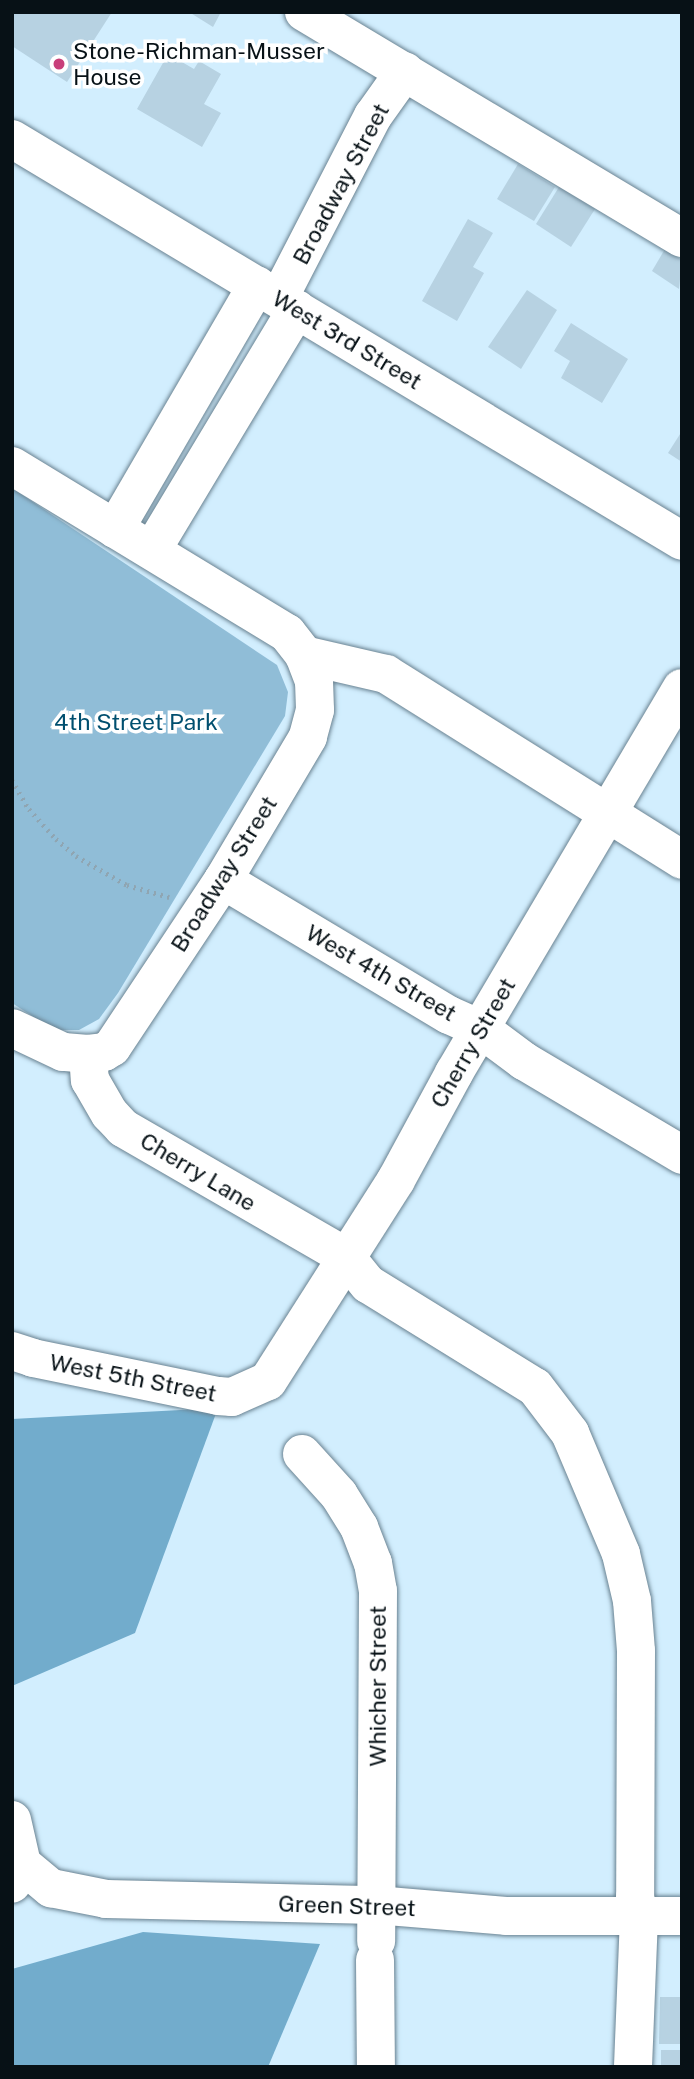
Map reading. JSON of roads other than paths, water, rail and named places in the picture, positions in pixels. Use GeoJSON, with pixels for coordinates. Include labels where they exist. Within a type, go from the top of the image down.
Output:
{"type":"FeatureCollection","features":[{"type":"Feature","properties":{"kind":"street"},"geometry":{"type":"LineString","coordinates":[[304,12],[682,239]]}},
{"type":"Feature","properties":{"kind":"street","name":"Broadway Street"},"geometry":{"type":"LineString","coordinates":[[152,550],[373,116],[405,71]]}},
{"type":"Feature","properties":{"kind":"street","name":"West 3rd Street"},"geometry":{"type":"LineString","coordinates":[[12,139],[682,541]]}},
{"type":"Feature","properties":{"kind":"street","name":"Broadway Street"},"geometry":{"type":"LineString","coordinates":[[115,529],[278,298]]}},
{"type":"Feature","properties":{"kind":"street"},"geometry":{"type":"LineString","coordinates":[[12,466],[287,633],[307,662],[386,674],[682,860]]}},
{"type":"Feature","properties":{"kind":"street","name":"Broadway Street"},"geometry":{"type":"LineString","coordinates":[[88,1054],[104,1052],[112,1046],[223,880],[308,737],[315,710],[314,681],[307,662]]}},
{"type":"Feature","properties":{"kind":"street","name":"Cherry Street"},"geometry":{"type":"LineString","coordinates":[[254,1388],[268,1381],[390,1189],[682,688]]}},
{"type":"Feature","properties":{"kind":"street","name":"West 4th Street"},"geometry":{"type":"LineString","coordinates":[[223,880],[449,1015],[481,1029],[524,1061],[682,1155]]}},
{"type":"Feature","properties":{"kind":"street"},"geometry":{"type":"LineString","coordinates":[[12,1028],[34,1041],[63,1052],[88,1054]]}},
{"type":"Feature","properties":{"kind":"street","name":"Cherry Lane"},"geometry":{"type":"LineString","coordinates":[[88,1054],[90,1080],[110,1114],[122,1128],[346,1257]]}},
{"type":"Feature","properties":{"kind":"street"},"geometry":{"type":"LineString","coordinates":[[346,1257],[368,1284],[535,1387],[570,1433],[621,1553],[632,1601],[636,1651],[635,1897],[639,1917],[633,2067]]}},
{"type":"Feature","properties":{"kind":"street","name":"West 5th Street"},"geometry":{"type":"LineString","coordinates":[[12,1351],[33,1358],[218,1396],[232,1396],[254,1388]]}},
{"type":"Feature","properties":{"kind":"street","name":"Whicher Street"},"geometry":{"type":"LineString","coordinates":[[302,1454],[339,1495],[359,1527],[373,1563],[378,1591],[376,2067]]}},
{"type":"Feature","properties":{"kind":"street"},"geometry":{"type":"LineString","coordinates":[[12,1820],[17,1874]]}},
{"type":"Feature","properties":{"kind":"street","name":"Green Street"},"geometry":{"type":"LineString","coordinates":[[17,1874],[51,1888],[106,1899],[376,1935],[506,1916],[682,1916]]}},
{"type":"Feature","properties":{"kind":"place","name":"Stone-Richman-Musser House"},"geometry":{"type":"Point","coordinates":[59,64]}},
{"type":"Feature","properties":{"kind":"park label","name":"4th Street Park"},"geometry":{"type":"Point","coordinates":[136,722]}}]}
